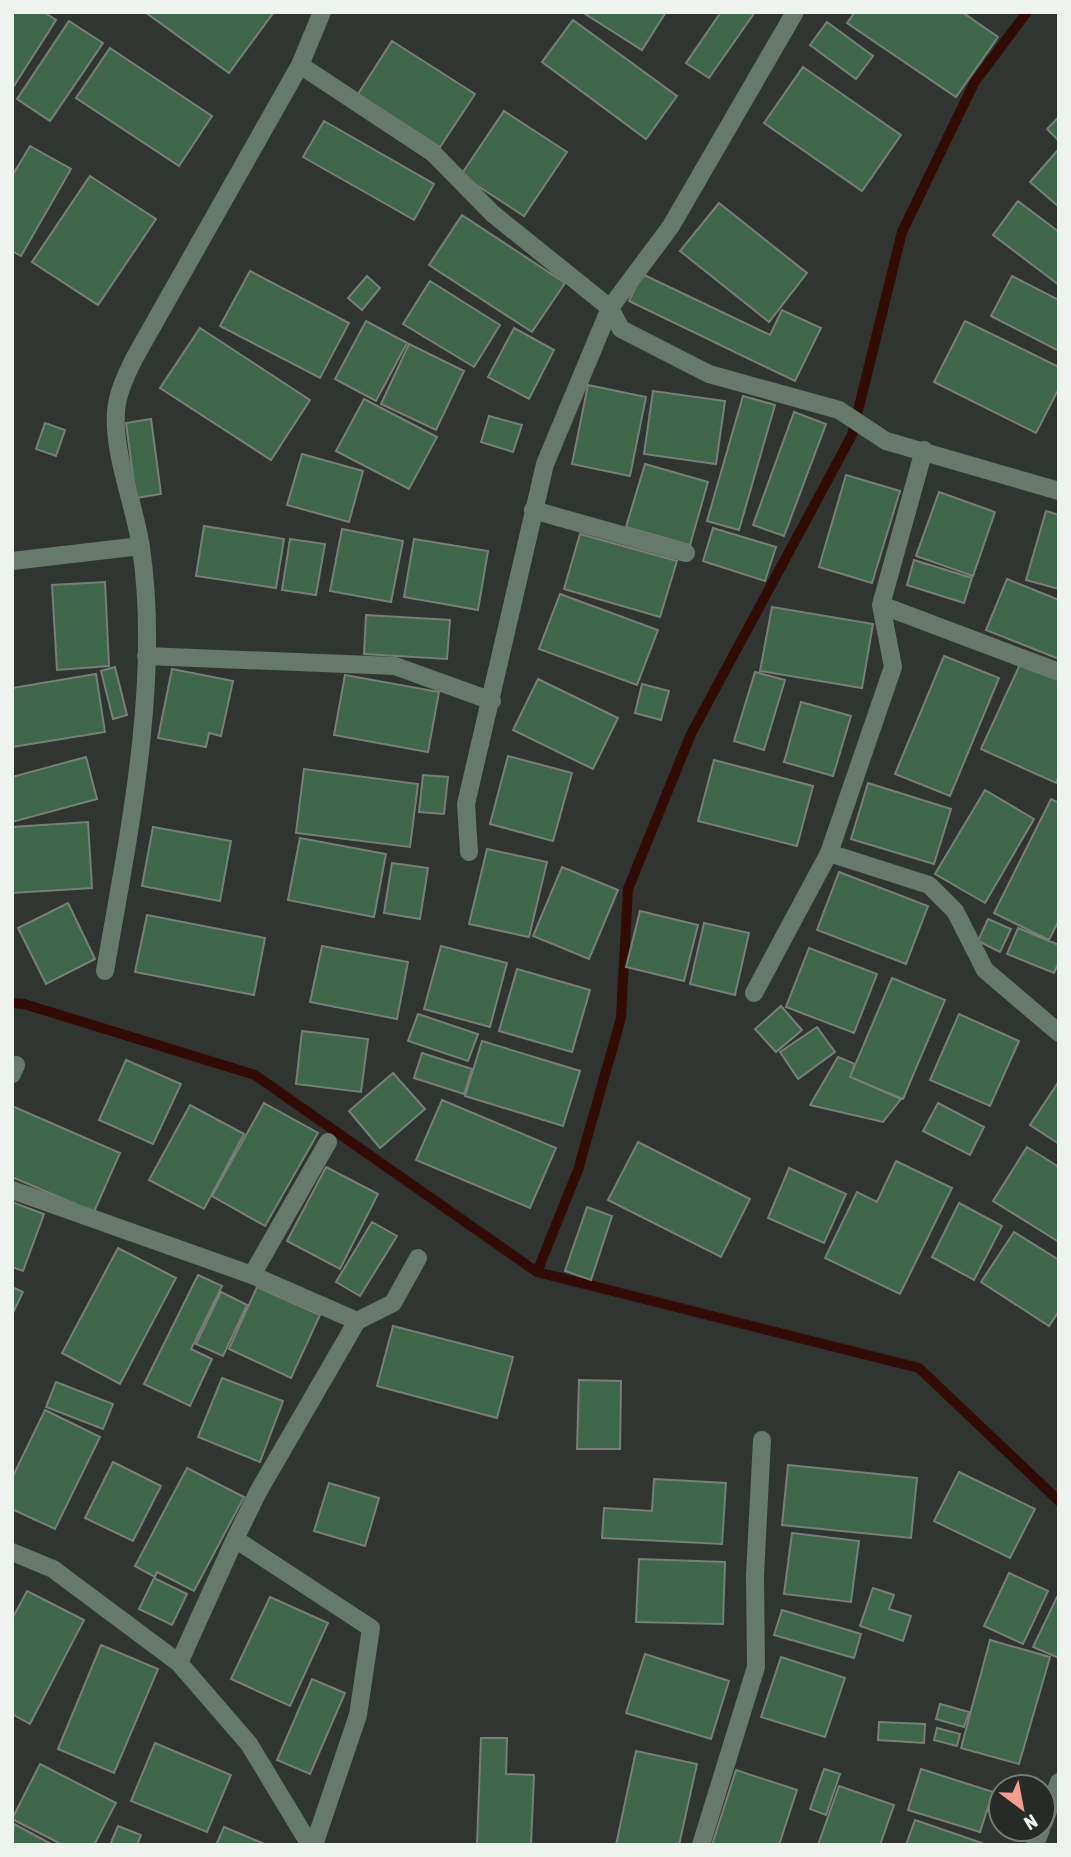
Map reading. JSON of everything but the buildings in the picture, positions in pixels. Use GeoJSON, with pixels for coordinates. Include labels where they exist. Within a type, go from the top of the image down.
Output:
{"type":"FeatureCollection","features":[{"type":"Feature","properties":{"kind":"street"},"geometry":{"type":"LineString","coordinates":[[105,971],[127,842],[140,738],[149,620],[141,546],[123,467],[116,412],[124,380],[300,65],[322,12]]}},
{"type":"Feature","properties":{"kind":"street"},"geometry":{"type":"LineString","coordinates":[[469,852],[466,804],[545,464],[610,308],[671,226],[795,12]]}},
{"type":"Feature","properties":{"kind":"street"},"geometry":{"type":"LineString","coordinates":[[300,65],[433,153],[493,214],[610,308],[621,329],[709,374],[839,410],[886,441],[1059,491]]}},
{"type":"Feature","properties":{"kind":"street"},"geometry":{"type":"LineString","coordinates":[[754,993],[830,853],[893,667],[881,605],[924,450]]}},
{"type":"Feature","properties":{"kind":"street"},"geometry":{"type":"LineString","coordinates":[[533,510],[685,553]]}},
{"type":"Feature","properties":{"kind":"street"},"geometry":{"type":"LineString","coordinates":[[12,561],[141,546]]}},
{"type":"Feature","properties":{"kind":"street"},"geometry":{"type":"LineString","coordinates":[[881,605],[1059,672]]}},
{"type":"Feature","properties":{"kind":"street"},"geometry":{"type":"LineString","coordinates":[[146,656],[395,666],[492,701]]}},
{"type":"Feature","properties":{"kind":"street"},"geometry":{"type":"LineString","coordinates":[[830,853],[929,885],[955,911],[985,970],[1059,1033]]}},
{"type":"Feature","properties":{"kind":"street"},"geometry":{"type":"LineString","coordinates":[[252,1275],[328,1142]]}},
{"type":"Feature","properties":{"kind":"street"},"geometry":{"type":"LineString","coordinates":[[12,1190],[252,1275],[357,1321]]}},
{"type":"Feature","properties":{"kind":"street"},"geometry":{"type":"LineString","coordinates":[[180,1664],[258,1492],[357,1321],[393,1303],[418,1258]]}},
{"type":"Feature","properties":{"kind":"street"},"geometry":{"type":"LineString","coordinates":[[701,1845],[756,1667],[755,1575],[762,1440]]}},
{"type":"Feature","properties":{"kind":"street"},"geometry":{"type":"LineString","coordinates":[[235,1539],[371,1628],[358,1715],[312,1845]]}},
{"type":"Feature","properties":{"kind":"street"},"geometry":{"type":"LineString","coordinates":[[12,1552],[53,1569],[180,1664],[249,1744],[312,1845]]}},
{"type":"Feature","properties":{"kind":"waterway"},"geometry":{"type":"LineString","coordinates":[[537,1272],[578,1170],[621,1018],[628,889],[691,734],[852,435],[902,232],[974,83],[1027,12]]}},
{"type":"Feature","properties":{"kind":"waterway"},"geometry":{"type":"LineString","coordinates":[[12,1003],[24,1004],[255,1075],[537,1272],[919,1368],[1059,1501]]}}]}
